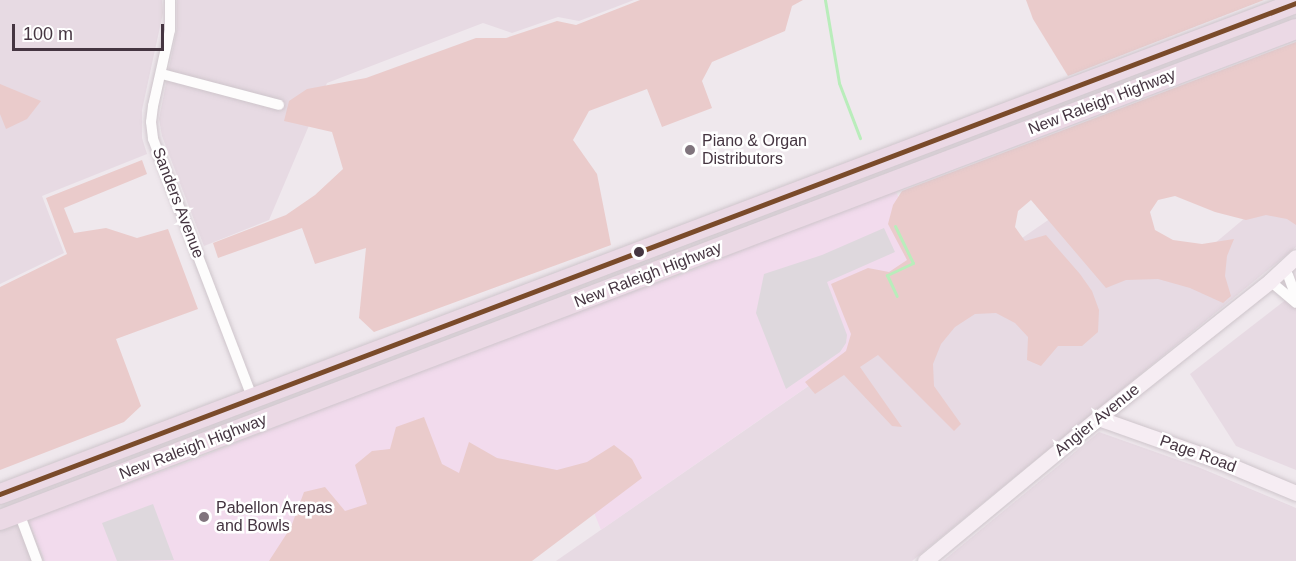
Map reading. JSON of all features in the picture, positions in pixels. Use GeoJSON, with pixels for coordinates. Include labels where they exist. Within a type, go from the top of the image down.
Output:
{"type":"FeatureCollection","features":[{"type":"Feature","properties":{"kind":"highway","name":"New Raleigh Highway"},"geometry":{"type":"LineString","coordinates":[[0,494],[1296,3]]}},
{"type":"Feature","properties":{"kind":"highway","name":"New Raleigh Highway"},"geometry":{"type":"LineString","coordinates":[[0,520],[1296,29]]}},
{"type":"Feature","properties":{"kind":"highway"},"geometry":{"type":"LineString","coordinates":[[261,421],[269,404],[327,380],[342,364]]}},
{"type":"Feature","properties":{"kind":"highway"},"geometry":{"type":"LineString","coordinates":[[158,459],[159,452],[164,448],[246,414],[252,407],[253,399]]}},
{"type":"Feature","properties":{"kind":"street","name":"Sanders Avenue"},"geometry":{"type":"LineString","coordinates":[[170,0],[170,30],[153,106],[153,139],[253,399]]}},
{"type":"Feature","properties":{"kind":"street"},"geometry":{"type":"LineString","coordinates":[[162,74],[279,105]]}},
{"type":"Feature","properties":{"kind":"street","name":"Angier Avenue"},"geometry":{"type":"LineString","coordinates":[[926,561],[1098,418],[1270,281],[1296,257]]}},
{"type":"Feature","properties":{"kind":"street"},"geometry":{"type":"LineString","coordinates":[[1292,272],[1296,297]]}},
{"type":"Feature","properties":{"kind":"street","name":"Angier Avenue"},"geometry":{"type":"LineString","coordinates":[[1270,281],[1280,281],[1292,272]]}},
{"type":"Feature","properties":{"kind":"street"},"geometry":{"type":"LineString","coordinates":[[1270,281],[1296,303]]}},
{"type":"Feature","properties":{"kind":"street","name":"Page Road"},"geometry":{"type":"LineString","coordinates":[[1098,418],[1230,465],[1296,493]]}},
{"type":"Feature","properties":{"kind":"street"},"geometry":{"type":"LineString","coordinates":[[19,513],[36,561]]}},
{"type":"Feature","properties":{"kind":"shaded area"},"geometry":{"type":"Polygon","coordinates":[[[0,0],[162,0],[163,13],[142,110],[142,138],[147,154],[42,196],[64,253],[0,284],[0,0]]]}},
{"type":"Feature","properties":{"kind":"shaded area"},"geometry":{"type":"Polygon","coordinates":[[[177,0],[634,0],[579,21],[558,17],[512,33],[483,23],[327,83],[269,220],[204,246],[162,136],[159,119],[177,28],[177,0]]]}},
{"type":"Feature","properties":{"kind":"shaded area"},"geometry":{"type":"Polygon","coordinates":[[[640,0],[803,0],[792,6],[785,31],[712,62],[702,81],[712,108],[662,127],[647,89],[589,111],[573,140],[597,174],[611,245],[374,332],[359,318],[366,248],[315,264],[302,228],[218,258],[213,243],[286,215],[315,195],[343,169],[332,132],[284,121],[289,101],[307,89],[366,78],[476,38],[506,38],[557,21],[576,25],[640,0]]]}},
{"type":"Feature","properties":{"kind":"shaded area"},"geometry":{"type":"Polygon","coordinates":[[[1026,0],[1264,0],[1068,76],[1033,19],[1026,0]]]}},
{"type":"Feature","properties":{"kind":"shaded area"},"geometry":{"type":"Polygon","coordinates":[[[1296,42],[1296,225],[1287,219],[1266,215],[1246,220],[1215,212],[1175,196],[1158,200],[1150,212],[1155,230],[1173,240],[1202,244],[1234,239],[1227,256],[1225,276],[1231,296],[1223,303],[1190,288],[1158,279],[1126,280],[1106,288],[1031,200],[1018,211],[1015,227],[1025,241],[1046,235],[1080,274],[1092,291],[1099,310],[1098,332],[1082,346],[1058,346],[1041,366],[1027,360],[1028,337],[1015,323],[996,313],[975,314],[955,327],[941,344],[933,364],[934,386],[961,424],[954,431],[878,355],[860,367],[902,427],[892,426],[844,375],[815,394],[805,382],[846,351],[851,334],[831,284],[868,268],[889,272],[907,260],[888,224],[893,205],[902,191],[1296,42]]]}},
{"type":"Feature","properties":{"kind":"shaded area"},"geometry":{"type":"Polygon","coordinates":[[[0,84],[41,101],[27,119],[6,129],[0,114],[0,84]]]}},
{"type":"Feature","properties":{"kind":"shaded area"},"geometry":{"type":"Polygon","coordinates":[[[142,160],[147,174],[64,208],[74,233],[106,228],[137,238],[168,229],[198,309],[116,339],[141,406],[124,422],[0,470],[0,287],[67,254],[46,198],[142,160]]]}},
{"type":"Feature","properties":{"kind":"shaded area"},"geometry":{"type":"Polygon","coordinates":[[[1296,175],[1296,247],[912,561],[556,561],[1054,216],[1177,275],[1296,175]]]}},
{"type":"Feature","properties":{"kind":"shaded area"},"geometry":{"type":"Polygon","coordinates":[[[894,188],[945,291],[601,530],[577,470],[352,561],[45,561],[28,518],[188,462],[457,354],[699,268],[773,235],[894,188]]]}},
{"type":"Feature","properties":{"kind":"shaded area"},"geometry":{"type":"Polygon","coordinates":[[[884,228],[895,252],[827,282],[847,335],[846,343],[840,352],[786,389],[756,313],[764,274],[822,255],[884,228]]]}},
{"type":"Feature","properties":{"kind":"shaded area"},"geometry":{"type":"Polygon","coordinates":[[[1296,292],[1296,470],[1236,446],[1190,374],[1296,292]]]}},
{"type":"Feature","properties":{"kind":"shaded area"},"geometry":{"type":"Polygon","coordinates":[[[424,417],[442,464],[459,473],[469,442],[497,458],[557,470],[587,462],[614,445],[632,459],[642,478],[532,561],[269,561],[291,527],[304,492],[325,487],[345,511],[367,504],[355,465],[372,451],[390,449],[396,427],[424,417]]]}},
{"type":"Feature","properties":{"kind":"shaded area"},"geometry":{"type":"Polygon","coordinates":[[[1099,432],[1198,467],[1296,508],[1296,561],[943,561],[1099,432]]]}},
{"type":"Feature","properties":{"kind":"shaded area"},"geometry":{"type":"Polygon","coordinates":[[[153,504],[174,560],[117,561],[102,523],[153,504]]]}},
{"type":"Feature","properties":{"kind":"shaded area"},"geometry":{"type":"Polygon","coordinates":[[[28,518],[45,561],[0,561],[0,529],[28,518]]]}},
{"type":"Feature","properties":{"kind":"waterway"},"geometry":{"type":"LineString","coordinates":[[825,0],[839,83],[860,138]]}},
{"type":"Feature","properties":{"kind":"waterway"},"geometry":{"type":"LineString","coordinates":[[895,226],[913,263],[887,275],[897,296]]}},
{"type":"Feature","properties":{"kind":"transit line"},"geometry":{"type":"LineString","coordinates":[[0,494],[1296,3]]}},
{"type":"Feature","properties":{"kind":"place","name":"Piano & Organ Distributors"},"geometry":{"type":"Point","coordinates":[690,150]}},
{"type":"Feature","properties":{"kind":"place","name":"Pabellon Arepas and Bowls"},"geometry":{"type":"Point","coordinates":[204,517]}}]}
